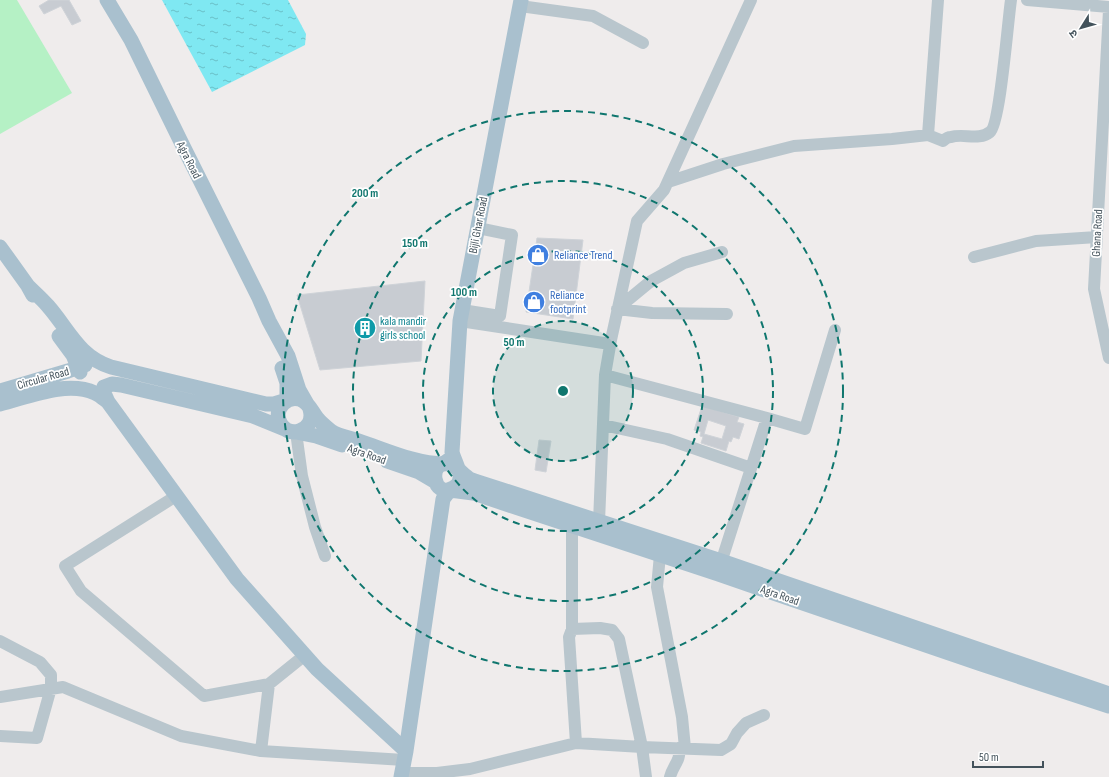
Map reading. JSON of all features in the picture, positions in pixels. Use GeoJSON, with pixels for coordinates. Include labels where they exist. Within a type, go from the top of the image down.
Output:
{"type":"FeatureCollection","features":[{"type":"Feature","properties":{"kind":"main road","name":"Agra Road"},"geometry":{"type":"LineString","coordinates":[[107,0],[131,40],[260,298],[269,321],[287,383],[287,400]]}},
{"type":"Feature","properties":{"kind":"main road","name":"Bijli Ghar Road"},"geometry":{"type":"LineString","coordinates":[[451,462],[461,316],[521,3]]}},
{"type":"Feature","properties":{"kind":"main road"},"geometry":{"type":"LineString","coordinates":[[0,246],[28,286],[42,312],[73,355],[85,367],[119,370],[266,404],[274,404],[287,400],[298,398],[309,406],[311,419],[306,428],[290,431],[278,420],[278,414],[282,404],[287,400]]}},
{"type":"Feature","properties":{"kind":"main road"},"geometry":{"type":"LineString","coordinates":[[28,286],[48,306],[83,351],[85,367],[80,381],[82,385],[97,389],[104,393],[108,402],[237,579],[403,766]]}},
{"type":"Feature","properties":{"kind":"main road","name":"Agra Road"},"geometry":{"type":"LineString","coordinates":[[269,321],[288,356],[299,390],[318,420],[333,432],[426,463],[451,462],[467,477],[475,482],[599,522],[981,664],[1109,706]]}},
{"type":"Feature","properties":{"kind":"main road"},"geometry":{"type":"LineString","coordinates":[[85,367],[106,368],[108,373],[107,383],[97,389]]}},
{"type":"Feature","properties":{"kind":"main road","name":"Circular Road"},"geometry":{"type":"LineString","coordinates":[[0,391],[85,367]]}},
{"type":"Feature","properties":{"kind":"main road","name":"Circular Road"},"geometry":{"type":"LineString","coordinates":[[0,404],[58,389],[97,389],[112,384],[254,416],[290,431]]}},
{"type":"Feature","properties":{"kind":"main road","name":"Agra Road"},"geometry":{"type":"LineString","coordinates":[[290,431],[316,436],[419,472],[442,489],[473,493],[660,555],[720,567],[989,652],[1109,694]]}},
{"type":"Feature","properties":{"kind":"main road"},"geometry":{"type":"LineString","coordinates":[[403,766],[442,489],[434,474],[439,467],[451,462],[460,473],[459,481],[454,488],[442,489]]}},
{"type":"Feature","properties":{"kind":"street"},"geometry":{"type":"LineString","coordinates":[[599,522],[605,375],[617,309],[637,221],[664,190],[751,0]]}},
{"type":"Feature","properties":{"kind":"street"},"geometry":{"type":"LineString","coordinates":[[928,135],[938,0]]}},
{"type":"Feature","properties":{"kind":"street"},"geometry":{"type":"LineString","coordinates":[[668,182],[723,164],[794,146],[928,135],[943,141],[952,136],[978,136],[989,133],[994,129],[998,108],[1011,0]]}},
{"type":"Feature","properties":{"kind":"street"},"geometry":{"type":"LineString","coordinates":[[1027,0],[1109,9]]}},
{"type":"Feature","properties":{"kind":"street"},"geometry":{"type":"LineString","coordinates":[[521,3],[593,16],[643,44]]}},
{"type":"Feature","properties":{"kind":"street","name":"Ghana Road"},"geometry":{"type":"LineString","coordinates":[[1109,9],[1106,101],[1094,289],[1109,358]]}},
{"type":"Feature","properties":{"kind":"street"},"geometry":{"type":"LineString","coordinates":[[461,316],[500,316],[512,235],[478,228]]}},
{"type":"Feature","properties":{"kind":"street"},"geometry":{"type":"LineString","coordinates":[[974,257],[1036,241],[1097,237]]}},
{"type":"Feature","properties":{"kind":"street"},"geometry":{"type":"LineString","coordinates":[[617,309],[651,281],[684,263],[722,252]]}},
{"type":"Feature","properties":{"kind":"street"},"geometry":{"type":"LineString","coordinates":[[617,309],[652,313],[727,314]]}},
{"type":"Feature","properties":{"kind":"street"},"geometry":{"type":"LineString","coordinates":[[461,316],[610,344]]}},
{"type":"Feature","properties":{"kind":"street"},"geometry":{"type":"LineString","coordinates":[[605,375],[805,429],[835,330]]}},
{"type":"Feature","properties":{"kind":"street"},"geometry":{"type":"LineString","coordinates":[[720,567],[767,418]]}},
{"type":"Feature","properties":{"kind":"street"},"geometry":{"type":"LineString","coordinates":[[603,425],[667,439],[751,468]]}},
{"type":"Feature","properties":{"kind":"street"},"geometry":{"type":"LineString","coordinates":[[290,431],[315,527],[325,556]]}},
{"type":"Feature","properties":{"kind":"street"},"geometry":{"type":"LineString","coordinates":[[176,496],[65,566],[81,591],[204,696],[269,684],[305,654]]}},
{"type":"Feature","properties":{"kind":"street"},"geometry":{"type":"LineString","coordinates":[[572,526],[572,628],[569,637],[576,742]]}},
{"type":"Feature","properties":{"kind":"street"},"geometry":{"type":"LineString","coordinates":[[660,555],[657,587],[682,717],[682,748],[679,760],[670,777]]}},
{"type":"Feature","properties":{"kind":"street"},"geometry":{"type":"LineString","coordinates":[[572,628],[600,628],[612,630],[619,639],[642,747],[646,777]]}},
{"type":"Feature","properties":{"kind":"street"},"geometry":{"type":"LineString","coordinates":[[0,641],[40,662],[52,675],[51,688],[38,738],[0,736]]}},
{"type":"Feature","properties":{"kind":"street"},"geometry":{"type":"LineString","coordinates":[[260,750],[269,684]]}},
{"type":"Feature","properties":{"kind":"street"},"geometry":{"type":"LineString","coordinates":[[0,697],[64,687],[181,736],[260,750],[403,766],[437,773],[470,769],[576,742],[642,747],[721,750],[731,744],[737,733],[746,723],[764,716]]}},
{"type":"Feature","properties":{"kind":"green space"},"geometry":{"type":"Polygon","coordinates":[[[0,0],[17,0],[72,93],[0,134],[0,0]]]}},
{"type":"Feature","properties":{"kind":"water"},"geometry":{"type":"Polygon","coordinates":[[[162,0],[288,0],[306,34],[305,45],[212,92],[162,0]]]}},
{"type":"Feature","properties":{"kind":"building"},"geometry":{"type":"Polygon","coordinates":[[[49,0],[69,0],[81,21],[72,25],[61,6],[44,14],[39,6],[49,0]]]}},
{"type":"Feature","properties":{"kind":"building"},"geometry":{"type":"Polygon","coordinates":[[[537,238],[583,240],[573,319],[526,312],[537,238]]]}},
{"type":"Feature","properties":{"kind":"building","name":"kala mandir girls school"},"geometry":{"type":"Polygon","coordinates":[[[425,281],[421,361],[320,370],[297,295],[425,281]]]}},
{"type":"Feature","properties":{"kind":"building"},"geometry":{"type":"Polygon","coordinates":[[[703,406],[739,417],[737,422],[744,424],[739,439],[733,437],[731,442],[729,441],[726,451],[701,443],[703,437],[700,436],[701,432],[694,430],[703,406]],[[708,420],[704,434],[722,439],[726,426],[708,420]]]}},
{"type":"Feature","properties":{"kind":"building"},"geometry":{"type":"Polygon","coordinates":[[[539,440],[551,441],[546,472],[535,470],[539,440]]]}},
{"type":"Feature","properties":{"kind":"place","name":"Reliance Trend"},"geometry":{"type":"Point","coordinates":[538,255]}},
{"type":"Feature","properties":{"kind":"place","name":"Reliance footprint"},"geometry":{"type":"Point","coordinates":[534,302]}},
{"type":"Feature","properties":{"kind":"place","name":"kala mandir girls school"},"geometry":{"type":"Point","coordinates":[365,328]}}]}
